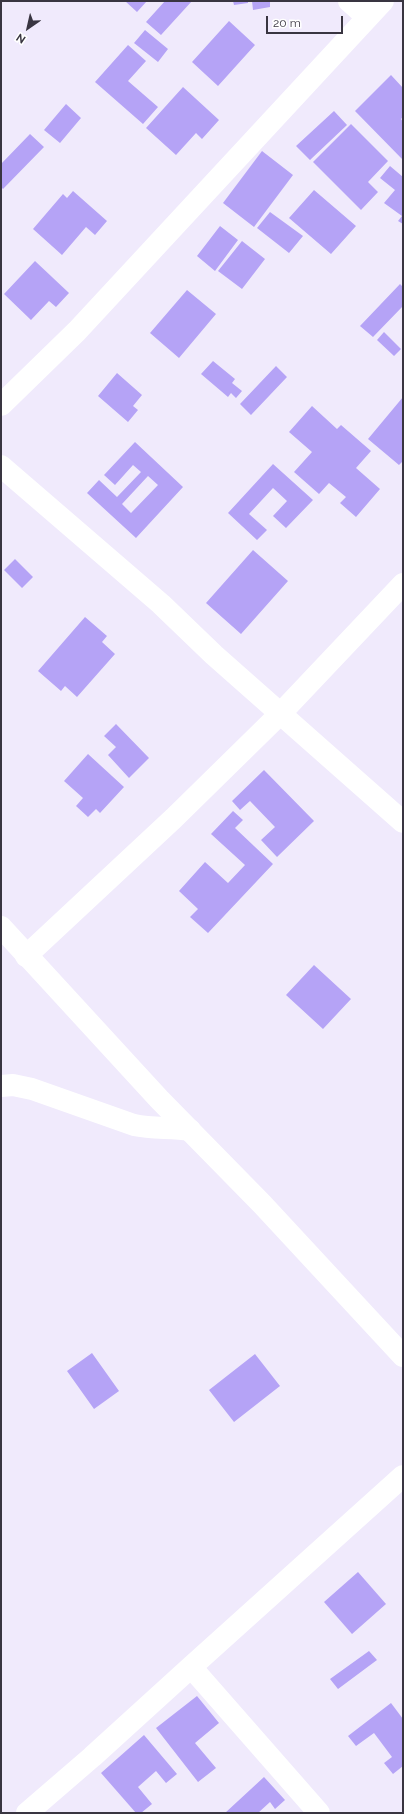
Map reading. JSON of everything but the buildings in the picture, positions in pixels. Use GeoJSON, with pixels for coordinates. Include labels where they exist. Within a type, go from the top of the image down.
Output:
{"type":"FeatureCollection","features":[{"type":"Feature","properties":{"kind":"main road"},"geometry":{"type":"LineString","coordinates":[[349,1],[367,17]]}},
{"type":"Feature","properties":{"kind":"main road"},"geometry":{"type":"LineString","coordinates":[[1,405],[77,331],[383,1]]}},
{"type":"Feature","properties":{"kind":"main road"},"geometry":{"type":"LineString","coordinates":[[1,466],[161,604],[214,655],[403,822]]}},
{"type":"Feature","properties":{"kind":"main road"},"geometry":{"type":"LineString","coordinates":[[26,956],[174,818],[281,713],[403,584]]}},
{"type":"Feature","properties":{"kind":"main road"},"geometry":{"type":"LineString","coordinates":[[1,927],[26,956],[262,1204],[403,1356]]}},
{"type":"Feature","properties":{"kind":"main road"},"geometry":{"type":"LineString","coordinates":[[1,1086],[13,1085],[38,1090],[134,1125],[150,1128],[190,1130]]}},
{"type":"Feature","properties":{"kind":"main road"},"geometry":{"type":"LineString","coordinates":[[27,1813],[92,1757],[403,1476]]}},
{"type":"Feature","properties":{"kind":"main road"},"geometry":{"type":"LineString","coordinates":[[191,1667],[319,1813]]}}]}
